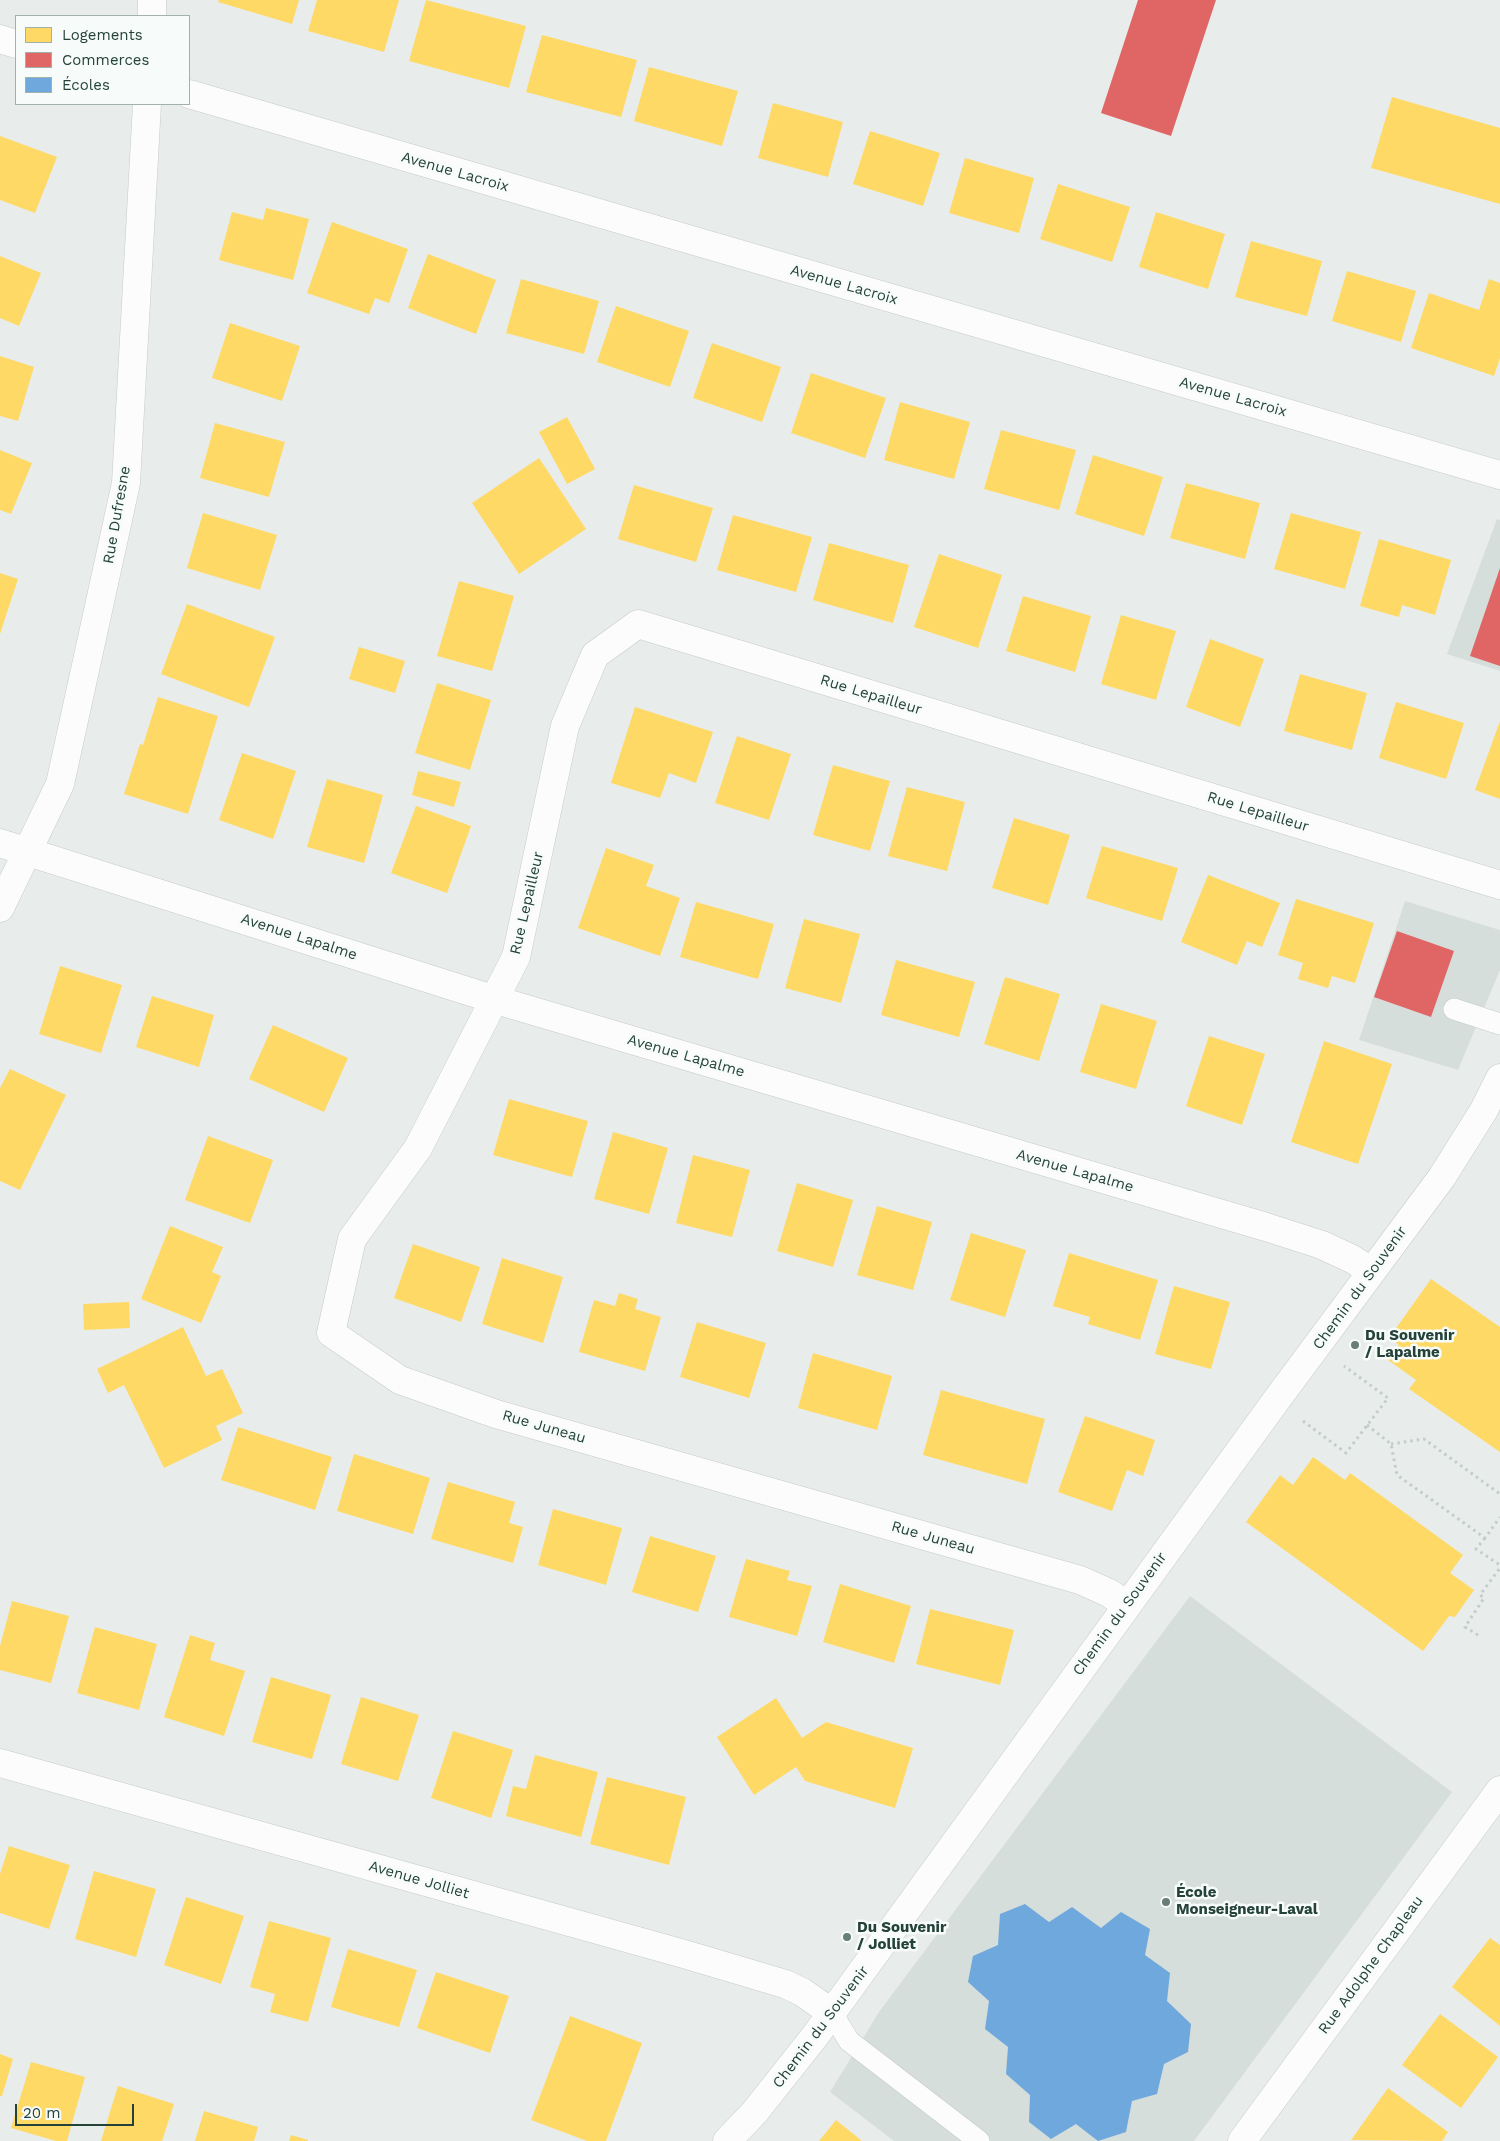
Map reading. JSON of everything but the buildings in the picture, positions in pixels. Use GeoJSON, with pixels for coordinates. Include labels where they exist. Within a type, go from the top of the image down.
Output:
{"type":"FeatureCollection","features":[{"type":"Feature","properties":{"kind":"street"},"geometry":{"type":"LineString","coordinates":[[152,0],[152,15]]}},
{"type":"Feature","properties":{"kind":"street"},"geometry":{"type":"LineString","coordinates":[[0,39],[15,44]]}},
{"type":"Feature","properties":{"kind":"street","name":"Avenue Lacroix"},"geometry":{"type":"LineString","coordinates":[[190,94],[1500,475]]}},
{"type":"Feature","properties":{"kind":"street","name":"Rue Dufresne"},"geometry":{"type":"LineString","coordinates":[[0,908],[60,784],[126,483],[147,105]]}},
{"type":"Feature","properties":{"kind":"street","name":"Rue Lepailleur"},"geometry":{"type":"LineString","coordinates":[[496,1000],[516,956],[565,726],[595,655],[638,624],[1500,885]]}},
{"type":"Feature","properties":{"kind":"street","name":"Avenue Lapalme"},"geometry":{"type":"LineString","coordinates":[[0,843],[496,1000],[1266,1227],[1322,1245],[1352,1259],[1371,1271]]}},
{"type":"Feature","properties":{"kind":"street","name":"Rue Juneau"},"geometry":{"type":"LineString","coordinates":[[496,1000],[418,1148],[352,1239],[331,1334],[400,1380],[496,1414],[1080,1580],[1109,1593],[1127,1605]]}},
{"type":"Feature","properties":{"kind":"street","name":"Chemin du Souvenir"},"geometry":{"type":"LineString","coordinates":[[727,2141],[754,2113],[783,2078],[832,2013],[1458,1152],[1484,1110],[1500,1078]]}},
{"type":"Feature","properties":{"kind":"street","name":"Avenue Jolliet"},"geometry":{"type":"LineString","coordinates":[[0,1763],[684,1954],[785,1984],[832,2013]]}},
{"type":"Feature","properties":{"kind":"street","name":"Rue Adolphe Chapleau"},"geometry":{"type":"LineString","coordinates":[[1242,2141],[1500,1790]]}},
{"type":"Feature","properties":{"kind":"lane"},"geometry":{"type":"LineString","coordinates":[[1454,1010],[1500,1024]]}},
{"type":"Feature","properties":{"kind":"lane"},"geometry":{"type":"LineString","coordinates":[[832,2013],[849,2041],[979,2141]]}},
{"type":"Feature","properties":{"kind":"path"},"geometry":{"type":"LineString","coordinates":[[1300,1419],[1346,1453],[1388,1398],[1341,1364]]}},
{"type":"Feature","properties":{"kind":"path"},"geometry":{"type":"LineString","coordinates":[[1367,1425],[1391,1444],[1397,1475],[1485,1538]]}},
{"type":"Feature","properties":{"kind":"path"},"geometry":{"type":"LineString","coordinates":[[1391,1444],[1424,1439],[1500,1494]]}},
{"type":"Feature","properties":{"kind":"path"},"geometry":{"type":"LineString","coordinates":[[1478,1636],[1465,1627],[1484,1598],[1480,1595],[1500,1566],[1476,1549],[1500,1517]]}},
{"type":"Feature","properties":{"kind":"shaded area"},"geometry":{"type":"Polygon","coordinates":[[[1497,519],[1500,520],[1500,671],[1447,654],[1497,519]]]}},
{"type":"Feature","properties":{"kind":"shaded area"},"geometry":{"type":"Polygon","coordinates":[[[1405,901],[1500,930],[1500,970],[1458,1070],[1359,1040],[1405,901]]]}},
{"type":"Feature","properties":{"kind":"shaded area","name":"École Monseigneur-Laval"},"geometry":{"type":"Polygon","coordinates":[[[1190,1596],[1452,1792],[1194,2141],[894,2141],[830,2092],[879,2012],[1190,1596]]]}},
{"type":"Feature","properties":{"kind":"place","name":"Du Souvenir / Lapalme"},"geometry":{"type":"Point","coordinates":[1355,1345]}},
{"type":"Feature","properties":{"kind":"place","name":"École Monseigneur-Laval"},"geometry":{"type":"Point","coordinates":[1166,1902]}},
{"type":"Feature","properties":{"kind":"place","name":"Du Souvenir / Jolliet"},"geometry":{"type":"Point","coordinates":[847,1937]}}]}
